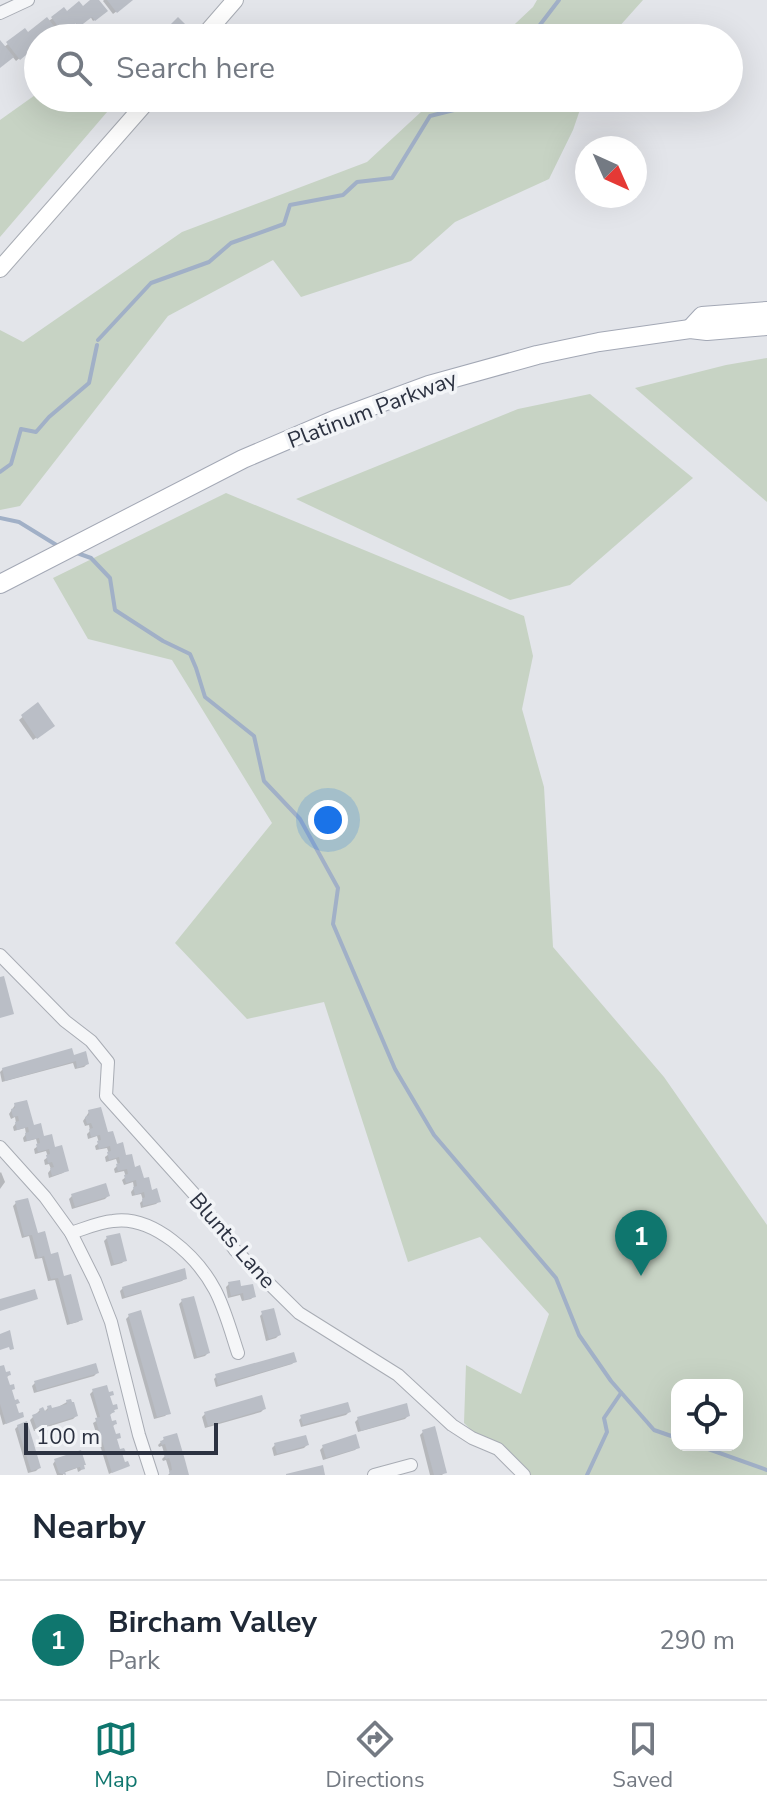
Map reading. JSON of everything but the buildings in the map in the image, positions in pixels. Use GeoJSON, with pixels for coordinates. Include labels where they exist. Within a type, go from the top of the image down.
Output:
{"type":"FeatureCollection","features":[{"type":"Feature","properties":{"kind":"main road"},"geometry":{"type":"LineString","coordinates":[[214,24],[235,0]]}},
{"type":"Feature","properties":{"kind":"main road"},"geometry":{"type":"LineString","coordinates":[[0,269],[138,112]]}},
{"type":"Feature","properties":{"kind":"main road","name":"Platinum Parkway"},"geometry":{"type":"LineString","coordinates":[[0,584],[243,459],[334,420],[429,385],[465,373],[583,345],[690,329],[702,316],[767,311]]}},
{"type":"Feature","properties":{"kind":"main road"},"geometry":{"type":"LineString","coordinates":[[690,329],[707,331],[767,326]]}},
{"type":"Feature","properties":{"kind":"street"},"geometry":{"type":"LineString","coordinates":[[0,13],[28,0]]}},
{"type":"Feature","properties":{"kind":"street","name":"Blunts Lane"},"geometry":{"type":"LineString","coordinates":[[0,955],[65,1021],[91,1041],[108,1062],[106,1096],[195,1195],[235,1250],[299,1313],[398,1375],[452,1425],[498,1449],[524,1475]]}},
{"type":"Feature","properties":{"kind":"street"},"geometry":{"type":"LineString","coordinates":[[0,1147],[45,1197],[71,1233],[95,1281],[111,1322],[152,1475]]}},
{"type":"Feature","properties":{"kind":"street"},"geometry":{"type":"LineString","coordinates":[[71,1233],[113,1220],[140,1222],[166,1236],[194,1261],[214,1289],[238,1353]]}},
{"type":"Feature","properties":{"kind":"street"},"geometry":{"type":"LineString","coordinates":[[374,1475],[411,1465]]}},
{"type":"Feature","properties":{"kind":"green space"},"geometry":{"type":"Polygon","coordinates":[[[537,0],[643,0],[622,24],[515,24],[537,0]]]}},
{"type":"Feature","properties":{"kind":"green space"},"geometry":{"type":"Polygon","coordinates":[[[24,103],[24,112],[107,112],[0,237],[0,120],[24,103]]]}},
{"type":"Feature","properties":{"kind":"green space"},"geometry":{"type":"Polygon","coordinates":[[[421,112],[579,112],[549,179],[455,222],[411,261],[301,297],[273,260],[168,316],[20,506],[0,510],[0,330],[23,342],[182,232],[367,162],[421,112]]]}},
{"type":"Feature","properties":{"kind":"green space"},"geometry":{"type":"Polygon","coordinates":[[[767,358],[767,502],[635,388],[767,358]]]}},
{"type":"Feature","properties":{"kind":"green space"},"geometry":{"type":"Polygon","coordinates":[[[590,394],[693,478],[570,585],[510,600],[296,499],[518,409],[590,394]]]}},
{"type":"Feature","properties":{"kind":"green space"},"geometry":{"type":"Polygon","coordinates":[[[226,493],[524,616],[533,656],[522,709],[544,787],[553,947],[664,1077],[767,1225],[767,1475],[516,1475],[464,1423],[466,1365],[521,1394],[549,1314],[480,1237],[408,1262],[324,1002],[247,1019],[175,943],[272,823],[172,660],[88,639],[53,578],[226,493]]]}},
{"type":"Feature","properties":{"kind":"waterway"},"geometry":{"type":"LineString","coordinates":[[541,24],[559,0]]}},
{"type":"Feature","properties":{"kind":"waterway"},"geometry":{"type":"LineString","coordinates":[[98,340],[151,283],[209,262],[231,243],[284,224],[290,205],[343,195],[357,182],[392,178],[430,116],[446,112]]}},
{"type":"Feature","properties":{"kind":"waterway"},"geometry":{"type":"LineString","coordinates":[[0,472],[11,464],[21,429],[36,432],[89,383],[97,345]]}},
{"type":"Feature","properties":{"kind":"waterway"},"geometry":{"type":"LineString","coordinates":[[0,518],[19,522],[58,546]]}},
{"type":"Feature","properties":{"kind":"waterway"},"geometry":{"type":"LineString","coordinates":[[77,553],[91,558],[110,578],[115,610],[163,641],[190,654],[205,697],[254,736],[264,781],[300,819],[338,888],[333,924],[395,1069],[434,1135],[556,1278],[579,1335],[611,1381],[654,1430],[671,1436]]}},
{"type":"Feature","properties":{"kind":"waterway"},"geometry":{"type":"LineString","coordinates":[[587,1475],[607,1432],[604,1418],[621,1393]]}},
{"type":"Feature","properties":{"kind":"waterway"},"geometry":{"type":"LineString","coordinates":[[714,1451],[767,1470]]}},
{"type":"Feature","properties":{"kind":"place","name":"Bircham Valley"},"geometry":{"type":"Point","coordinates":[641,1276]}}]}
